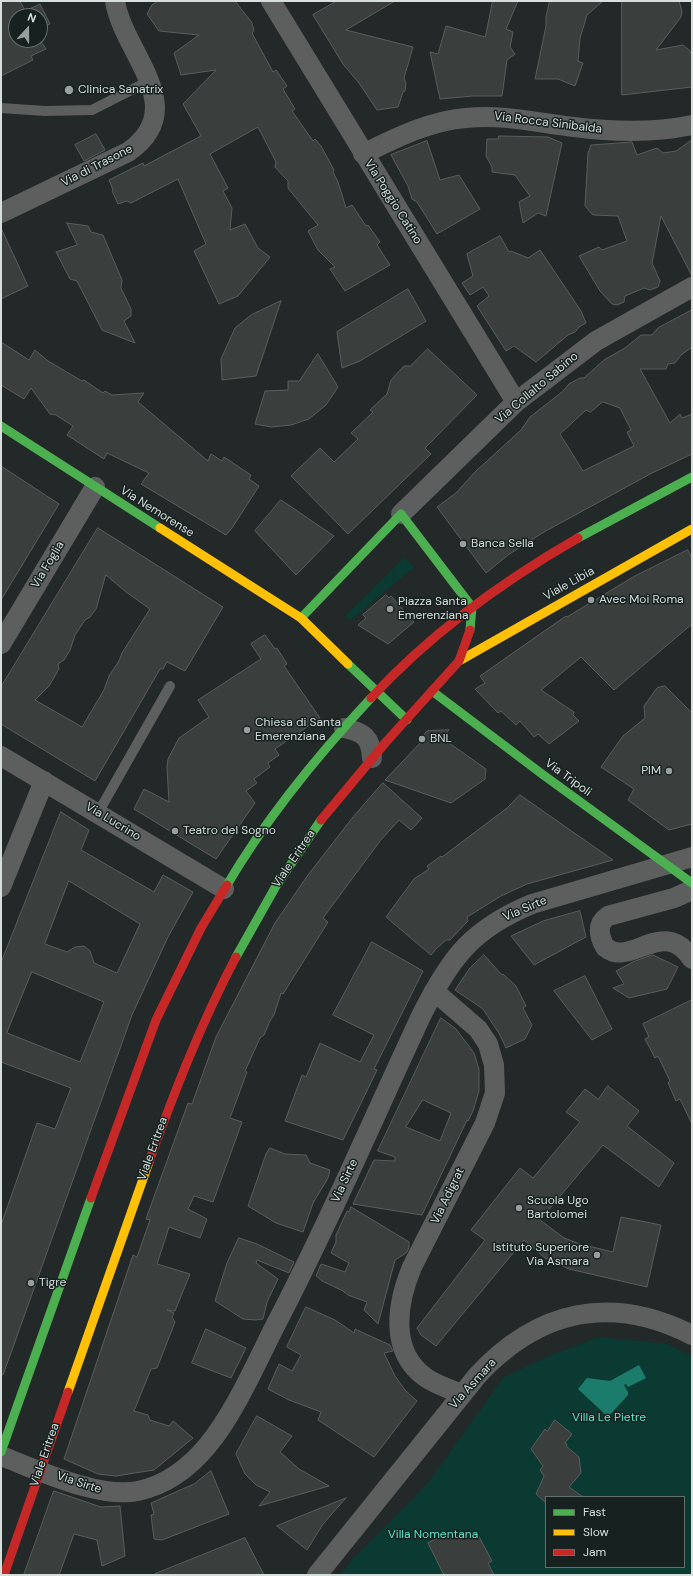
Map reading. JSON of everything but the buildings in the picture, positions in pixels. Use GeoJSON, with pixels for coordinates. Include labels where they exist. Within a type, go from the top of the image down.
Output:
{"type":"FeatureCollection","features":[{"type":"Feature","properties":{"kind":"street","name":"Via di Trasone"},"geometry":{"type":"LineString","coordinates":[[1,213],[128,152],[145,137],[150,128],[156,110],[155,96],[120,20],[115,1]]}},
{"type":"Feature","properties":{"kind":"street","name":"Via Poggio Catino"},"geometry":{"type":"LineString","coordinates":[[271,1],[363,154],[516,402]]}},
{"type":"Feature","properties":{"kind":"street","name":"Via Rocca Sinibalda"},"geometry":{"type":"LineString","coordinates":[[363,154],[426,126],[469,117],[510,118],[572,127],[609,130],[660,130],[692,125]]}},
{"type":"Feature","properties":{"kind":"street","name":"Via Collalto Sabino"},"geometry":{"type":"LineString","coordinates":[[401,514],[516,402],[596,341],[636,316],[692,287]]}},
{"type":"Feature","properties":{"kind":"street","name":"Via Nemorense"},"geometry":{"type":"LineString","coordinates":[[1,426],[301,618]]}},
{"type":"Feature","properties":{"kind":"street"},"geometry":{"type":"LineString","coordinates":[[1,1452],[147,1044],[174,980],[224,889],[272,818],[344,728],[377,692],[439,634],[472,607],[553,551],[616,515],[692,477]]}},
{"type":"Feature","properties":{"kind":"street","name":"Via Foglia"},"geometry":{"type":"LineString","coordinates":[[1,644],[95,487]]}},
{"type":"Feature","properties":{"kind":"street"},"geometry":{"type":"LineString","coordinates":[[401,514],[472,607],[471,630],[459,660],[407,720],[301,618],[401,514]]}},
{"type":"Feature","properties":{"kind":"street","name":"Viale Libia"},"geometry":{"type":"LineString","coordinates":[[459,660],[692,529]]}},
{"type":"Feature","properties":{"kind":"street","name":"Via Tripoli"},"geometry":{"type":"LineString","coordinates":[[432,691],[542,774],[692,883]]}},
{"type":"Feature","properties":{"kind":"street","name":"Viale Eritrea"},"geometry":{"type":"LineString","coordinates":[[4,1575],[145,1170],[187,1061],[221,984],[242,942],[298,850],[330,808],[372,758],[407,720]]}},
{"type":"Feature","properties":{"kind":"street"},"geometry":{"type":"LineString","coordinates":[[344,728],[358,732],[365,737],[370,744],[372,758]]}},
{"type":"Feature","properties":{"kind":"street","name":"Via Lucrino"},"geometry":{"type":"LineString","coordinates":[[1,756],[224,889]]}},
{"type":"Feature","properties":{"kind":"street"},"geometry":{"type":"LineString","coordinates":[[1,887],[44,781]]}},
{"type":"Feature","properties":{"kind":"street","name":"Via Sirte"},"geometry":{"type":"LineString","coordinates":[[1,1456],[93,1489],[108,1492],[130,1492],[155,1486],[174,1476],[191,1463],[209,1445],[246,1382],[301,1277],[443,973],[462,950],[477,936],[509,913],[532,904],[692,857]]}},
{"type":"Feature","properties":{"kind":"street"},"geometry":{"type":"LineString","coordinates":[[692,890],[674,898],[608,916],[603,920],[599,930],[605,947],[614,952],[626,952],[656,941],[666,940],[679,945],[686,950],[692,959]]}},
{"type":"Feature","properties":{"kind":"street","name":"Via Adigrat"},"geometry":{"type":"LineString","coordinates":[[434,991],[474,1025],[488,1044],[494,1065],[495,1093],[484,1123],[412,1267],[404,1289],[399,1313],[404,1348],[412,1364],[430,1380],[462,1394]]}},
{"type":"Feature","properties":{"kind":"street","name":"Via Asmara"},"geometry":{"type":"LineString","coordinates":[[317,1575],[462,1394],[483,1370],[504,1351],[539,1329],[566,1318],[591,1313],[629,1313],[660,1321],[692,1335]]}},
{"type":"Feature","properties":{"kind":"lane"},"geometry":{"type":"LineString","coordinates":[[1,108],[45,112],[92,110],[149,81]]}},
{"type":"Feature","properties":{"kind":"lane"},"geometry":{"type":"LineString","coordinates":[[98,813],[170,686]]}},
{"type":"Feature","properties":{"kind":"green space"},"geometry":{"type":"Polygon","coordinates":[[[405,557],[414,567],[351,620],[345,616],[405,557]]]}},
{"type":"Feature","properties":{"kind":"green space","name":"Villa Le Pietre"},"geometry":{"type":"Polygon","coordinates":[[[599,1337],[667,1344],[692,1356],[692,1575],[340,1575],[353,1559],[428,1483],[504,1377],[549,1356],[599,1337]]]}},
{"type":"Feature","properties":{"kind":"shaded area"},"geometry":{"type":"Polygon","coordinates":[[[639,1365],[646,1378],[628,1387],[626,1384],[624,1385],[628,1395],[608,1417],[578,1389],[587,1378],[610,1381],[639,1365]]]}},
{"type":"Feature","properties":{"kind":"traffic: fast"},"geometry":{"type":"LineString","coordinates":[[1,426],[160,528]]}},
{"type":"Feature","properties":{"kind":"traffic: fast"},"geometry":{"type":"LineString","coordinates":[[578,538],[692,477]]}},
{"type":"Feature","properties":{"kind":"traffic: fast"},"geometry":{"type":"LineString","coordinates":[[301,618],[401,514],[472,607],[470,630]]}},
{"type":"Feature","properties":{"kind":"traffic: fast"},"geometry":{"type":"LineString","coordinates":[[348,664],[407,720]]}},
{"type":"Feature","properties":{"kind":"traffic: fast"},"geometry":{"type":"LineString","coordinates":[[432,691],[542,774],[692,883]]}},
{"type":"Feature","properties":{"kind":"traffic: fast"},"geometry":{"type":"LineString","coordinates":[[227,885],[242,860],[276,811],[331,742],[371,698]]}},
{"type":"Feature","properties":{"kind":"traffic: fast"},"geometry":{"type":"LineString","coordinates":[[236,957],[276,886],[321,820]]}},
{"type":"Feature","properties":{"kind":"traffic: fast"},"geometry":{"type":"LineString","coordinates":[[1,1452],[91,1198]]}},
{"type":"Feature","properties":{"kind":"traffic: slow"},"geometry":{"type":"LineString","coordinates":[[160,528],[301,618],[348,664]]}},
{"type":"Feature","properties":{"kind":"traffic: slow"},"geometry":{"type":"LineString","coordinates":[[459,661],[692,529]]}},
{"type":"Feature","properties":{"kind":"traffic: slow"},"geometry":{"type":"LineString","coordinates":[[68,1392],[149,1162]]}},
{"type":"Feature","properties":{"kind":"traffic: jam"},"geometry":{"type":"LineString","coordinates":[[371,698],[418,652],[468,610],[522,572],[578,538]]}},
{"type":"Feature","properties":{"kind":"traffic: jam"},"geometry":{"type":"LineString","coordinates":[[321,820],[386,742],[459,661],[470,630]]}},
{"type":"Feature","properties":{"kind":"traffic: jam"},"geometry":{"type":"LineString","coordinates":[[91,1198],[156,1020],[201,928],[227,885]]}},
{"type":"Feature","properties":{"kind":"traffic: jam"},"geometry":{"type":"LineString","coordinates":[[149,1162],[189,1058],[211,1007],[236,957]]}},
{"type":"Feature","properties":{"kind":"traffic: jam"},"geometry":{"type":"LineString","coordinates":[[4,1575],[68,1392]]}},
{"type":"Feature","properties":{"kind":"place","name":"Clinica Sanatrix"},"geometry":{"type":"Point","coordinates":[69,90]}},
{"type":"Feature","properties":{"kind":"place","name":"Banca Sella"},"geometry":{"type":"Point","coordinates":[463,544]}},
{"type":"Feature","properties":{"kind":"place","name":"Avec Moi Roma"},"geometry":{"type":"Point","coordinates":[591,600]}},
{"type":"Feature","properties":{"kind":"place","name":"Piazza Santa Emerenziana"},"geometry":{"type":"Point","coordinates":[390,609]}},
{"type":"Feature","properties":{"kind":"place","name":"Chiesa di Santa Emerenziana"},"geometry":{"type":"Point","coordinates":[247,730]}},
{"type":"Feature","properties":{"kind":"place","name":"BNL"},"geometry":{"type":"Point","coordinates":[422,739]}},
{"type":"Feature","properties":{"kind":"place","name":"PIM"},"geometry":{"type":"Point","coordinates":[669,771]}},
{"type":"Feature","properties":{"kind":"place","name":"Teatro del Sogno"},"geometry":{"type":"Point","coordinates":[175,831]}},
{"type":"Feature","properties":{"kind":"place","name":"Scuola Ugo Bartolomei"},"geometry":{"type":"Point","coordinates":[519,1208]}},
{"type":"Feature","properties":{"kind":"place","name":"Istituto Superiore Via Asmara"},"geometry":{"type":"Point","coordinates":[597,1255]}},
{"type":"Feature","properties":{"kind":"place","name":"Tigre"},"geometry":{"type":"Point","coordinates":[31,1283]}},
{"type":"Feature","properties":{"kind":"park label","name":"Villa Nomentana"},"geometry":{"type":"Point","coordinates":[433,1535]}}]}
